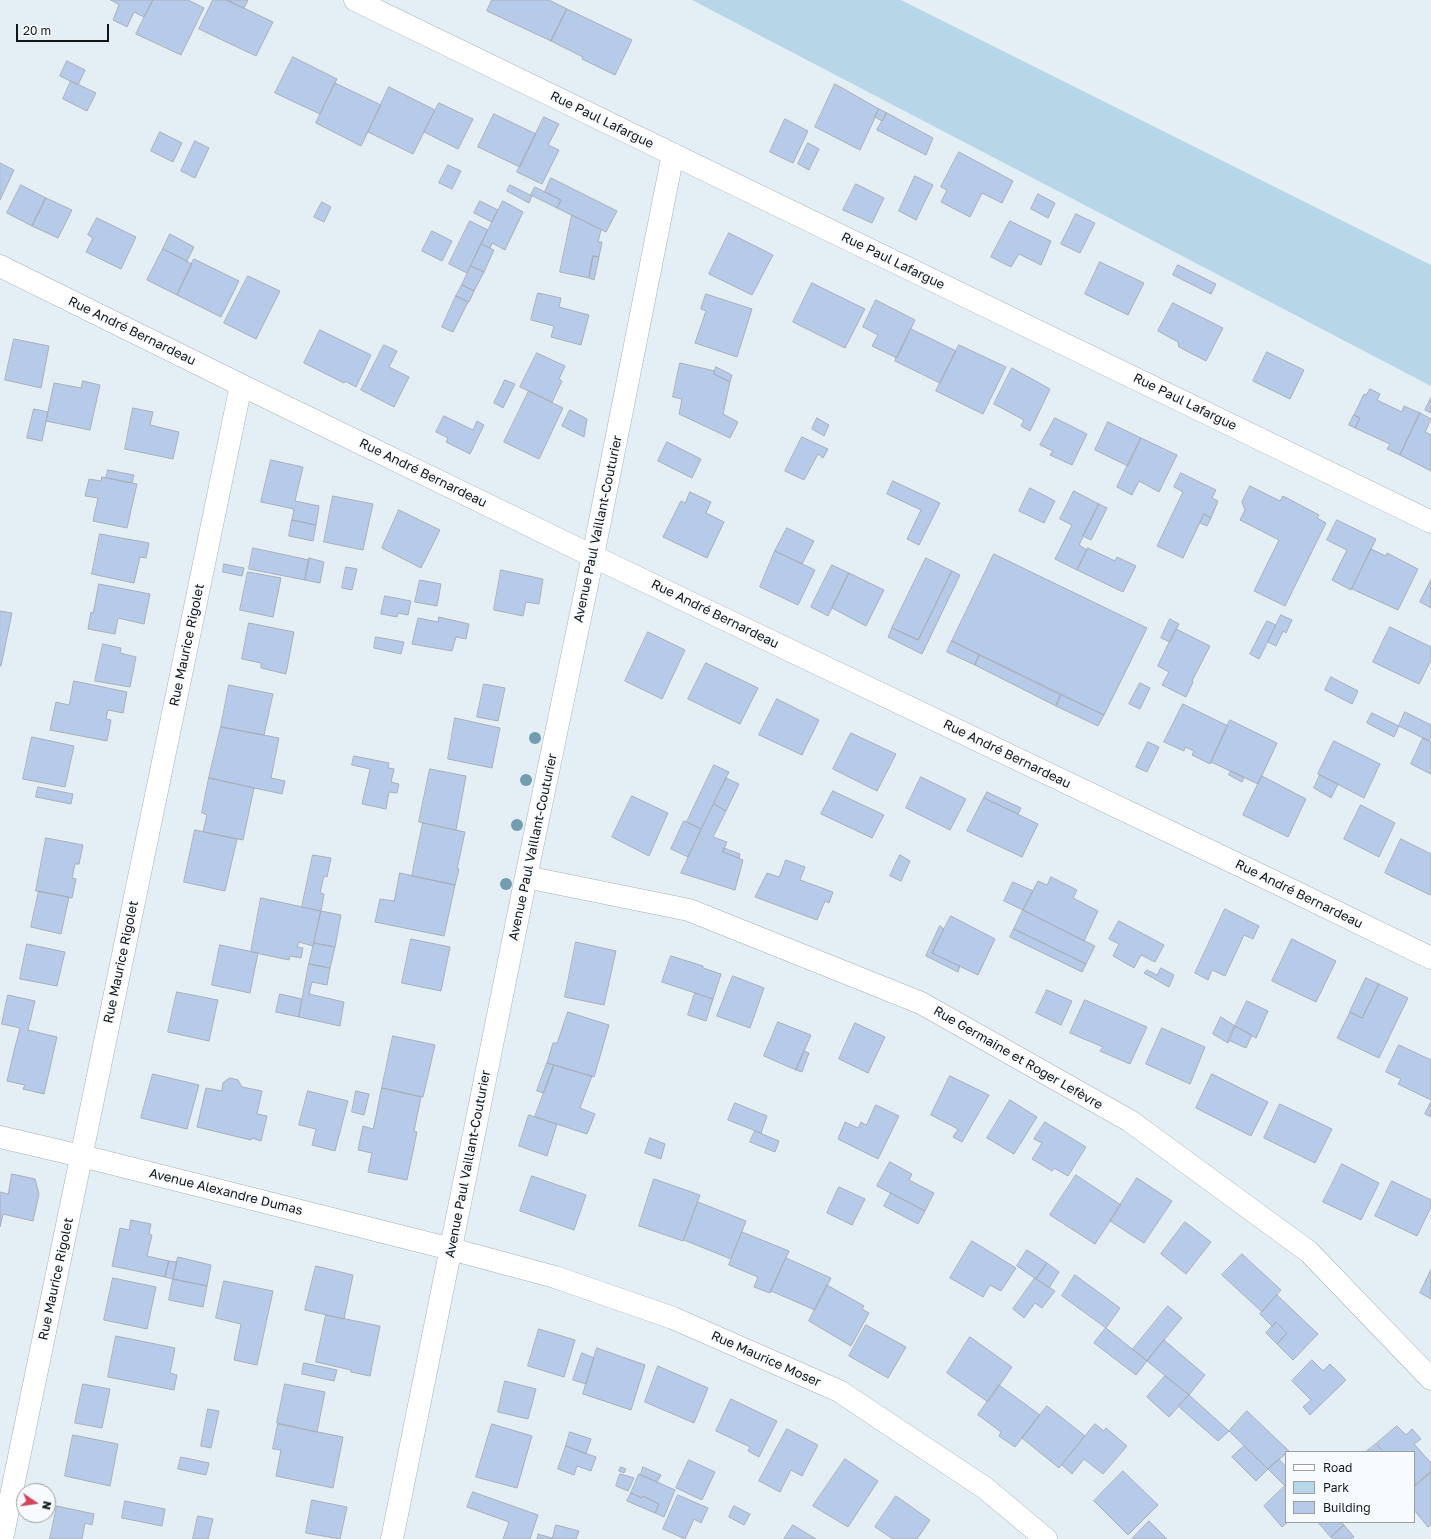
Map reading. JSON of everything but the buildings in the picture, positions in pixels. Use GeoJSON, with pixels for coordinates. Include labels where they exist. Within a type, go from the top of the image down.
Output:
{"type":"FeatureCollection","features":[{"type":"Feature","properties":{"kind":"street","name":"Rue Paul Lafargue"},"geometry":{"type":"LineString","coordinates":[[355,0],[1431,522]]}},
{"type":"Feature","properties":{"kind":"street","name":"Avenue Paul Vaillant-Couturier"},"geometry":{"type":"LineString","coordinates":[[392,1539],[526,877],[593,556],[673,154]]}},
{"type":"Feature","properties":{"kind":"street","name":"Rue André Bernardeau"},"geometry":{"type":"LineString","coordinates":[[0,266],[593,556],[1431,958]]}},
{"type":"Feature","properties":{"kind":"street","name":"Rue Maurice Rigolet"},"geometry":{"type":"LineString","coordinates":[[2,1539],[241,385]]}},
{"type":"Feature","properties":{"kind":"street","name":"Rue Germaine et Roger Lefèvre"},"geometry":{"type":"LineString","coordinates":[[526,877],[688,910],[921,1003],[1130,1121],[1296,1243],[1308,1252],[1431,1379]]}},
{"type":"Feature","properties":{"kind":"street","name":"Avenue Alexandre Dumas"},"geometry":{"type":"LineString","coordinates":[[0,1137],[81,1156],[451,1250]]}},
{"type":"Feature","properties":{"kind":"street","name":"Rue Maurice Moser"},"geometry":{"type":"LineString","coordinates":[[451,1250],[555,1277],[673,1318],[838,1391],[984,1488],[1046,1539]]}},
{"type":"Feature","properties":{"kind":"green space"},"geometry":{"type":"Polygon","coordinates":[[[692,0],[901,0],[1431,265],[1431,386],[692,0]]]}}]}
